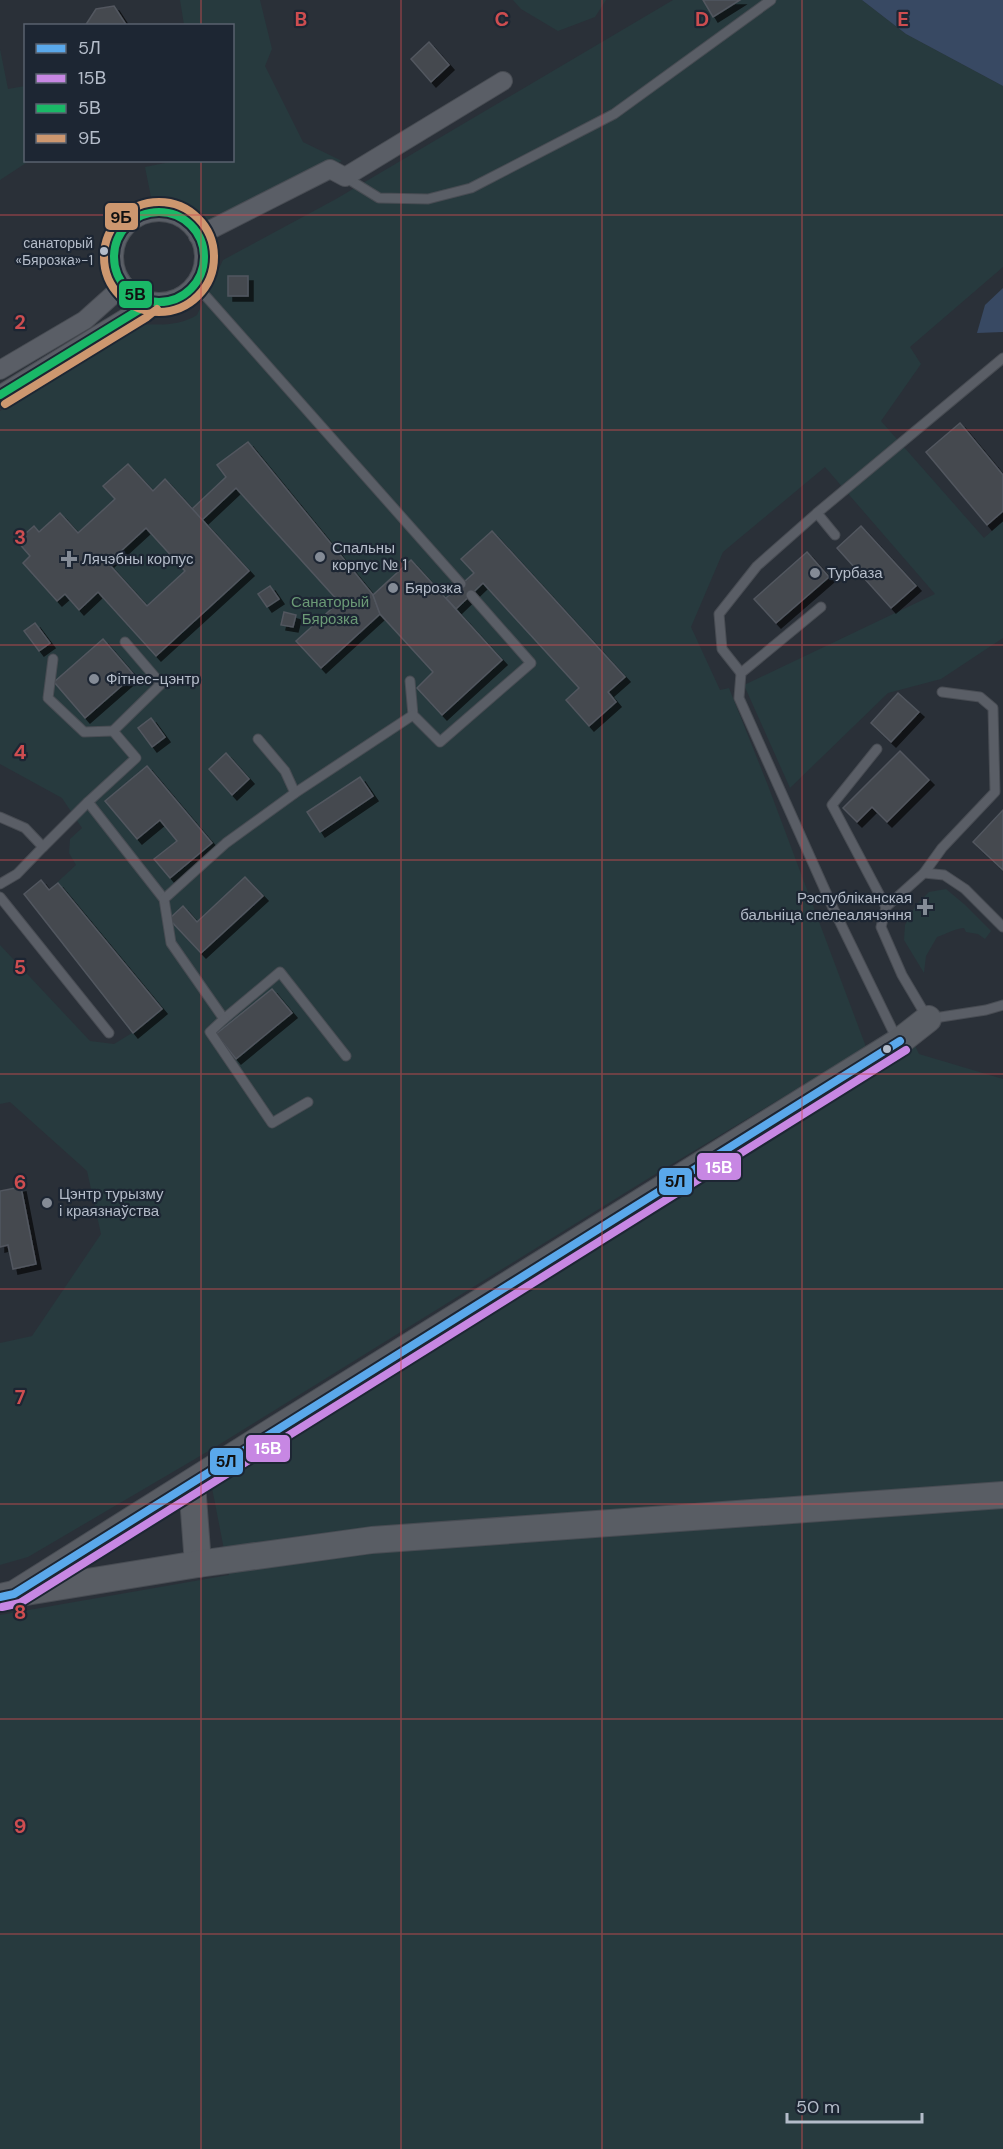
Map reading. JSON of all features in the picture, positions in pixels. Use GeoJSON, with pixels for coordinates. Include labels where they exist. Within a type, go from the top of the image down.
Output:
{"type":"FeatureCollection","features":[{"type":"Feature","properties":{"kind":"street"},"geometry":{"type":"LineString","coordinates":[[198,236],[330,169],[345,177],[503,81]]}},
{"type":"Feature","properties":{"kind":"street"},"geometry":{"type":"LineString","coordinates":[[164,212],[178,216],[190,225],[198,236],[203,248],[204,261],[195,284],[186,293],[162,302],[150,301],[133,294],[121,281],[115,268],[114,253],[117,239],[125,227],[136,218],[150,213],[164,212]]}},
{"type":"Feature","properties":{"kind":"street"},"geometry":{"type":"LineString","coordinates":[[0,370],[85,320],[114,294],[121,281]]}},
{"type":"Feature","properties":{"kind":"street"},"geometry":{"type":"LineString","coordinates":[[0,395],[150,301]]}},
{"type":"Feature","properties":{"kind":"street"},"geometry":{"type":"LineString","coordinates":[[7,1595],[192,1484],[273,1431],[900,1041],[928,1019]]}},
{"type":"Feature","properties":{"kind":"street"},"geometry":{"type":"LineString","coordinates":[[192,1484],[198,1564]]}},
{"type":"Feature","properties":{"kind":"street"},"geometry":{"type":"LineString","coordinates":[[7,1595],[198,1564],[372,1540],[1003,1495]]}},
{"type":"Feature","properties":{"kind":"lane"},"geometry":{"type":"LineString","coordinates":[[345,177],[379,198],[428,199],[471,188],[614,114],[771,0]]}},
{"type":"Feature","properties":{"kind":"lane"},"geometry":{"type":"LineString","coordinates":[[195,284],[461,584]]}},
{"type":"Feature","properties":{"kind":"lane"},"geometry":{"type":"LineString","coordinates":[[900,1041],[833,908],[739,698],[741,673],[722,648],[719,614],[757,566],[1003,358]]}},
{"type":"Feature","properties":{"kind":"lane"},"geometry":{"type":"LineString","coordinates":[[817,513],[835,535]]}},
{"type":"Feature","properties":{"kind":"lane"},"geometry":{"type":"LineString","coordinates":[[410,681],[413,715],[440,742],[531,663],[471,595]]}},
{"type":"Feature","properties":{"kind":"lane"},"geometry":{"type":"LineString","coordinates":[[741,673],[821,607]]}},
{"type":"Feature","properties":{"kind":"lane"},"geometry":{"type":"LineString","coordinates":[[53,659],[48,698],[84,732],[113,731],[161,684],[125,642]]}},
{"type":"Feature","properties":{"kind":"lane"},"geometry":{"type":"LineString","coordinates":[[942,692],[980,697],[993,708],[995,792],[942,848],[924,873],[886,907],[881,927],[902,975],[928,1019],[1003,1005]]}},
{"type":"Feature","properties":{"kind":"lane"},"geometry":{"type":"LineString","coordinates":[[164,900],[226,843],[295,793],[413,715]]}},
{"type":"Feature","properties":{"kind":"lane"},"geometry":{"type":"LineString","coordinates":[[0,884],[17,874],[88,802],[136,758],[113,731]]}},
{"type":"Feature","properties":{"kind":"lane"},"geometry":{"type":"LineString","coordinates":[[258,740],[285,771],[295,793]]}},
{"type":"Feature","properties":{"kind":"lane"},"geometry":{"type":"LineString","coordinates":[[877,749],[832,805],[886,907]]}},
{"type":"Feature","properties":{"kind":"lane"},"geometry":{"type":"LineString","coordinates":[[88,802],[164,900],[171,943],[224,1019]]}},
{"type":"Feature","properties":{"kind":"lane"},"geometry":{"type":"LineString","coordinates":[[0,817],[25,828],[43,847]]}},
{"type":"Feature","properties":{"kind":"lane"},"geometry":{"type":"LineString","coordinates":[[924,873],[944,875],[965,889],[1003,927]]}},
{"type":"Feature","properties":{"kind":"lane"},"geometry":{"type":"LineString","coordinates":[[0,897],[109,1033]]}},
{"type":"Feature","properties":{"kind":"lane"},"geometry":{"type":"LineString","coordinates":[[308,1102],[272,1123],[210,1032],[280,972],[346,1056]]}},
{"type":"Feature","properties":{"kind":"green space"},"geometry":{"type":"Polygon","coordinates":[[[180,0],[260,0],[272,49],[265,66],[303,142],[342,161],[208,224],[195,211],[183,204],[151,197],[145,167],[170,162],[234,162],[234,24],[184,24],[180,0]]]}},
{"type":"Feature","properties":{"kind":"green space"},"geometry":{"type":"Polygon","coordinates":[[[513,0],[606,0],[595,17],[558,31],[521,9],[513,0]]]}},
{"type":"Feature","properties":{"kind":"green space","name":"Санаторый Бярозка"},"geometry":{"type":"Polygon","coordinates":[[[673,0],[862,0],[906,34],[1003,86],[1003,267],[910,347],[921,364],[881,421],[984,538],[1003,521],[1003,638],[941,679],[888,693],[790,788],[744,685],[935,594],[825,467],[723,552],[691,627],[720,690],[729,688],[866,1047],[649,1178],[212,1449],[28,1557],[0,1565],[0,1343],[32,1336],[101,1234],[87,1171],[10,1102],[0,1104],[0,945],[90,1041],[114,1044],[132,1033],[24,894],[41,880],[49,890],[76,865],[69,853],[70,839],[82,828],[62,798],[0,764],[0,411],[141,324],[176,323],[197,315],[223,260],[336,199],[673,0]]]}},
{"type":"Feature","properties":{"kind":"green space"},"geometry":{"type":"Polygon","coordinates":[[[0,49],[8,89],[24,86],[24,162],[27,162],[0,180],[0,49]]]}},
{"type":"Feature","properties":{"kind":"green space"},"geometry":{"type":"Polygon","coordinates":[[[946,889],[991,931],[985,939],[978,934],[966,932],[964,928],[937,937],[926,956],[924,973],[904,940],[905,925],[916,905],[929,892],[946,889]]]}},
{"type":"Feature","properties":{"kind":"green space"},"geometry":{"type":"Polygon","coordinates":[[[915,1046],[919,1054],[1003,1079],[1003,2149],[0,2149],[0,1615],[229,1575],[212,1488],[915,1046]]]}},
{"type":"Feature","properties":{"kind":"water"},"geometry":{"type":"Polygon","coordinates":[[[862,0],[1003,0],[1003,86],[906,34],[862,0]]]}},
{"type":"Feature","properties":{"kind":"water"},"geometry":{"type":"Polygon","coordinates":[[[1003,288],[1003,332],[977,333],[985,305],[1003,288]]]}},
{"type":"Feature","properties":{"kind":"building"},"geometry":{"type":"Polygon","coordinates":[[[703,0],[740,0],[713,17],[703,0]]]}},
{"type":"Feature","properties":{"kind":"building"},"geometry":{"type":"Polygon","coordinates":[[[114,6],[126,24],[86,24],[96,9],[114,6]]]}},
{"type":"Feature","properties":{"kind":"building"},"geometry":{"type":"Polygon","coordinates":[[[429,42],[449,65],[431,82],[411,59],[429,42]]]}},
{"type":"Feature","properties":{"kind":"building"},"geometry":{"type":"Polygon","coordinates":[[[228,276],[248,276],[248,296],[228,296],[228,276]]]}},
{"type":"Feature","properties":{"kind":"building"},"geometry":{"type":"Polygon","coordinates":[[[960,423],[1003,475],[1003,511],[987,525],[926,452],[960,423]]]}},
{"type":"Feature","properties":{"kind":"building","name":"Спальны корпус № 1"},"geometry":{"type":"Polygon","coordinates":[[[248,442],[373,595],[380,614],[321,668],[296,641],[339,602],[236,488],[202,520],[192,509],[226,477],[217,465],[248,442]]]}},
{"type":"Feature","properties":{"kind":"building","name":"Лячэбны корпус"},"geometry":{"type":"Polygon","coordinates":[[[128,464],[153,491],[165,479],[249,571],[156,656],[98,592],[79,610],[65,594],[57,601],[23,563],[30,556],[17,541],[34,526],[39,532],[60,513],[78,533],[115,499],[103,486],[128,464]],[[146,528],[108,563],[147,606],[185,571],[146,528]]]}},
{"type":"Feature","properties":{"kind":"building"},"geometry":{"type":"Polygon","coordinates":[[[861,526],[916,586],[891,608],[837,548],[861,526]]]}},
{"type":"Feature","properties":{"kind":"building"},"geometry":{"type":"Polygon","coordinates":[[[492,531],[625,677],[608,692],[616,702],[589,726],[566,700],[579,688],[483,583],[456,609],[446,598],[474,573],[461,559],[492,531]]]}},
{"type":"Feature","properties":{"kind":"building"},"geometry":{"type":"Polygon","coordinates":[[[807,552],[829,577],[776,623],[754,599],[807,552]]]}},
{"type":"Feature","properties":{"kind":"building"},"geometry":{"type":"Polygon","coordinates":[[[411,560],[502,660],[442,715],[417,688],[433,672],[380,614],[373,595],[411,560]]]}},
{"type":"Feature","properties":{"kind":"building"},"geometry":{"type":"Polygon","coordinates":[[[270,586],[279,599],[267,607],[258,594],[270,586]]]}},
{"type":"Feature","properties":{"kind":"building"},"geometry":{"type":"Polygon","coordinates":[[[284,612],[296,615],[293,627],[281,625],[284,612]]]}},
{"type":"Feature","properties":{"kind":"building"},"geometry":{"type":"Polygon","coordinates":[[[35,623],[50,643],[39,651],[24,631],[35,623]]]}},
{"type":"Feature","properties":{"kind":"building","name":"Фітнес-цэнтр"},"geometry":{"type":"Polygon","coordinates":[[[103,639],[134,675],[85,718],[54,682],[103,639]]]}},
{"type":"Feature","properties":{"kind":"building"},"geometry":{"type":"Polygon","coordinates":[[[898,693],[919,712],[891,742],[871,723],[898,693]]]}},
{"type":"Feature","properties":{"kind":"building"},"geometry":{"type":"Polygon","coordinates":[[[151,718],[165,737],[152,747],[138,728],[151,718]]]}},
{"type":"Feature","properties":{"kind":"building"},"geometry":{"type":"Polygon","coordinates":[[[900,751],[929,780],[887,822],[872,807],[857,822],[843,808],[900,751]]]}},
{"type":"Feature","properties":{"kind":"building"},"geometry":{"type":"Polygon","coordinates":[[[226,753],[249,779],[232,795],[209,769],[226,753]]]}},
{"type":"Feature","properties":{"kind":"building"},"geometry":{"type":"Polygon","coordinates":[[[147,766],[212,843],[170,878],[154,859],[177,841],[160,820],[137,839],[105,801],[147,766]]]}},
{"type":"Feature","properties":{"kind":"building"},"geometry":{"type":"Polygon","coordinates":[[[360,777],[373,796],[320,832],[307,812],[360,777]]]}},
{"type":"Feature","properties":{"kind":"building"},"geometry":{"type":"Polygon","coordinates":[[[1003,810],[1003,870],[973,842],[1003,810]]]}},
{"type":"Feature","properties":{"kind":"building"},"geometry":{"type":"Polygon","coordinates":[[[245,877],[263,896],[201,953],[169,919],[183,906],[197,922],[245,877]]]}},
{"type":"Feature","properties":{"kind":"building"},"geometry":{"type":"Polygon","coordinates":[[[41,880],[49,890],[58,883],[162,1009],[133,1033],[24,894],[41,880]]]}},
{"type":"Feature","properties":{"kind":"building"},"geometry":{"type":"Polygon","coordinates":[[[272,989],[292,1013],[236,1059],[216,1034],[272,989]]]}},
{"type":"Feature","properties":{"kind":"building"},"geometry":{"type":"Polygon","coordinates":[[[21,1187],[36,1264],[13,1269],[8,1245],[0,1247],[0,1191],[21,1187]]]}},
{"type":"Feature","properties":{"kind":"transit line","name":"9Б"},"geometry":{"type":"LineString","coordinates":[[159,202],[180,206],[198,218],[210,236],[214,257],[210,278],[198,296],[180,308],[159,312],[138,308],[120,296],[108,278],[104,257],[108,236],[120,218],[138,206],[159,202]]}},
{"type":"Feature","properties":{"kind":"transit line","name":"5В"},"geometry":{"type":"LineString","coordinates":[[159,212],[176,216],[191,225],[200,240],[204,257],[200,274],[191,289],[176,298],[159,302],[142,298],[127,289],[118,274],[114,257],[118,240],[127,225],[142,216],[159,212]]}},
{"type":"Feature","properties":{"kind":"transit line","name":"5В"},"geometry":{"type":"LineString","coordinates":[[0,395],[150,301]]}},
{"type":"Feature","properties":{"kind":"transit line","name":"9Б"},"geometry":{"type":"LineString","coordinates":[[5,404],[157,309]]}},
{"type":"Feature","properties":{"kind":"transit line","name":"5Л"},"geometry":{"type":"LineString","coordinates":[[0,1597],[14,1594],[900,1041]]}},
{"type":"Feature","properties":{"kind":"transit line","name":"15В"},"geometry":{"type":"LineString","coordinates":[[2,1607],[20,1603],[906,1050]]}},
{"type":"Feature","properties":{"kind":"place","name":"санаторый «Бярозка»-1"},"geometry":{"type":"Point","coordinates":[104,251]}},
{"type":"Feature","properties":{"kind":"place","name":"Спальны корпус № 1"},"geometry":{"type":"Point","coordinates":[320,557]}},
{"type":"Feature","properties":{"kind":"place","name":"Лячэбны корпус"},"geometry":{"type":"Point","coordinates":[69,559]}},
{"type":"Feature","properties":{"kind":"place","name":"Турбаза"},"geometry":{"type":"Point","coordinates":[815,573]}},
{"type":"Feature","properties":{"kind":"place","name":"Бярозка"},"geometry":{"type":"Point","coordinates":[393,588]}},
{"type":"Feature","properties":{"kind":"place","name":"Фітнес-цэнтр"},"geometry":{"type":"Point","coordinates":[94,679]}},
{"type":"Feature","properties":{"kind":"place","name":"Рэспубліканская бальніца спелеалячэння"},"geometry":{"type":"Point","coordinates":[925,907]}},
{"type":"Feature","properties":{"kind":"place","name":"Цэнтр турызму і краязнаўства"},"geometry":{"type":"Point","coordinates":[47,1203]}}]}
